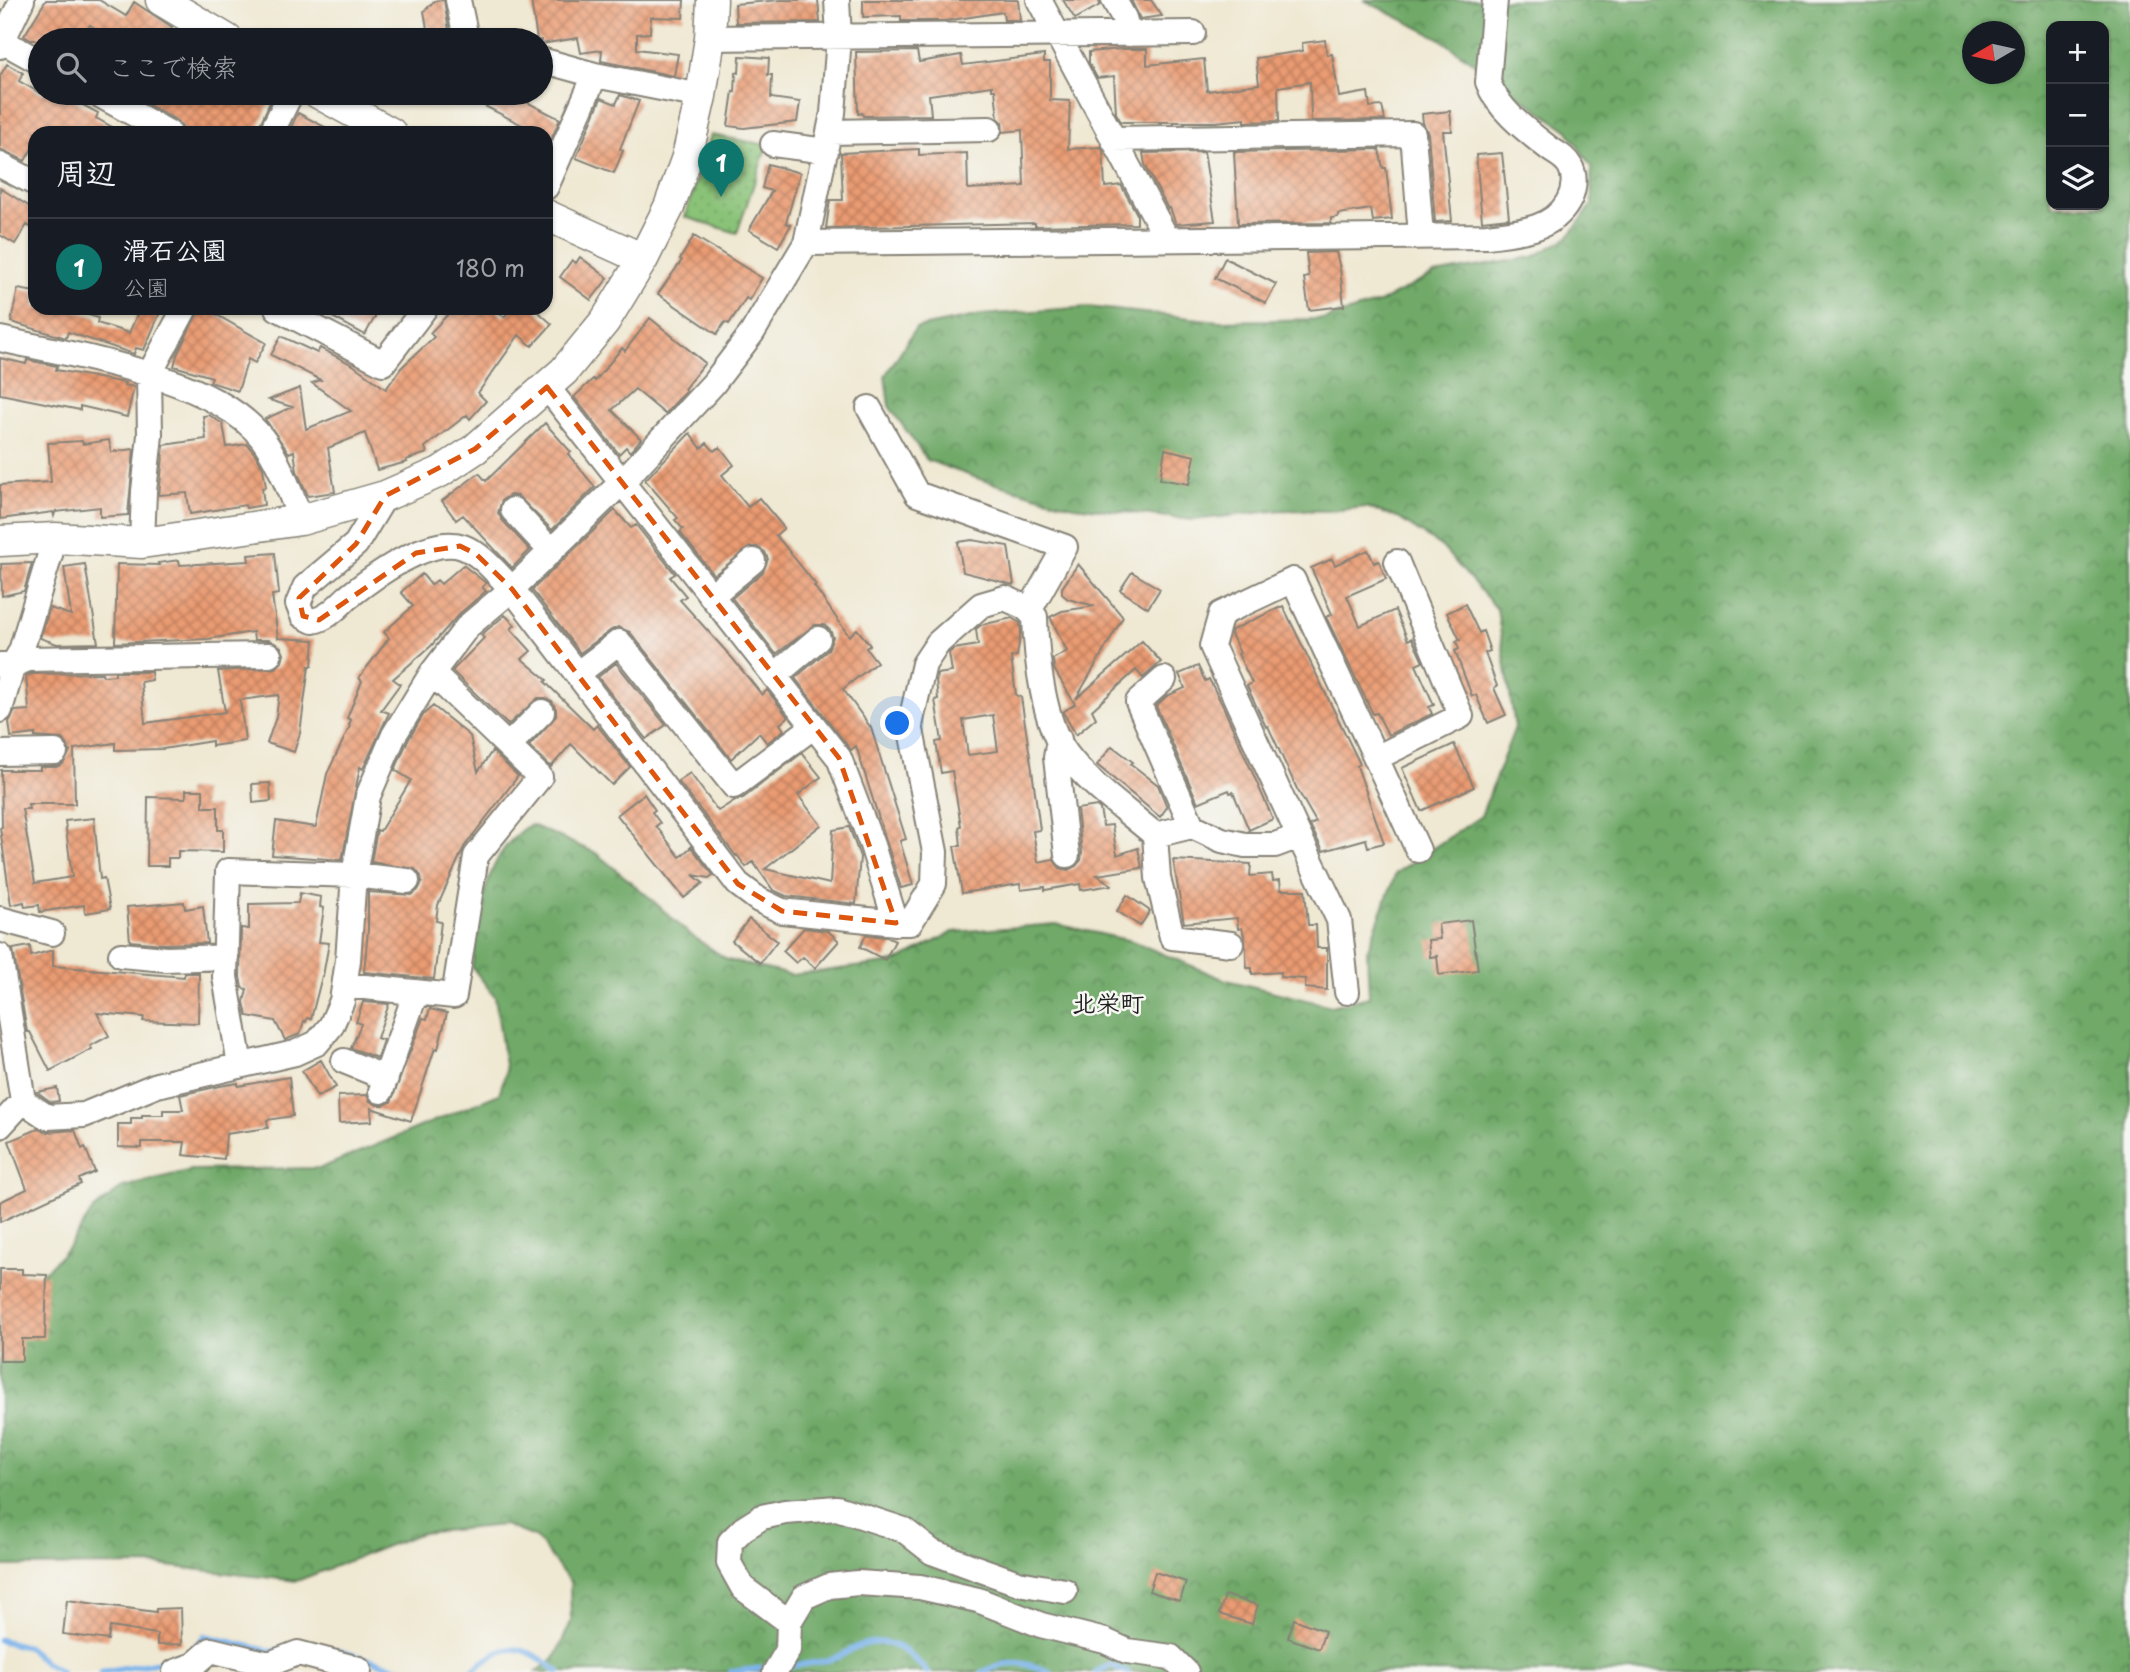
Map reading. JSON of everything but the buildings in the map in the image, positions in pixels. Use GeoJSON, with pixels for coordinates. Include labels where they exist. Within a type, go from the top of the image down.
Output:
{"type":"FeatureCollection","features":[{"type":"Feature","properties":{"kind":"street"},"geometry":{"type":"LineString","coordinates":[[22,0],[1,43],[28,56]]}},
{"type":"Feature","properties":{"kind":"street"},"geometry":{"type":"LineString","coordinates":[[161,0],[208,28]]}},
{"type":"Feature","properties":{"kind":"street"},"geometry":{"type":"LineString","coordinates":[[458,0],[464,28]]}},
{"type":"Feature","properties":{"kind":"street"},"geometry":{"type":"LineString","coordinates":[[0,541],[55,538],[142,542],[301,520],[385,496],[440,472],[475,449],[564,371],[605,321],[670,207],[687,157],[701,96],[710,38],[712,0]]}},
{"type":"Feature","properties":{"kind":"street"},"geometry":{"type":"LineString","coordinates":[[0,956],[23,1101],[47,1117],[84,1115],[157,1085],[277,1058],[317,1043],[331,1026],[342,1001],[354,875],[368,796],[394,735],[432,673],[468,626],[512,589],[622,482],[713,384],[752,333],[806,243],[828,141],[839,38],[837,0]]}},
{"type":"Feature","properties":{"kind":"street"},"geometry":{"type":"LineString","coordinates":[[1039,0],[1166,237]]}},
{"type":"Feature","properties":{"kind":"street"},"geometry":{"type":"LineString","coordinates":[[1114,0],[1129,34]]}},
{"type":"Feature","properties":{"kind":"street"},"geometry":{"type":"LineString","coordinates":[[806,243],[1166,237],[1487,236],[1527,230],[1552,221],[1560,214],[1571,197],[1574,182],[1572,168],[1563,157],[1501,106],[1492,92],[1488,82],[1495,0]]}},
{"type":"Feature","properties":{"kind":"street"},"geometry":{"type":"LineString","coordinates":[[710,38],[1194,33]]}},
{"type":"Feature","properties":{"kind":"street"},"geometry":{"type":"LineString","coordinates":[[553,63],[594,75],[701,96]]}},
{"type":"Feature","properties":{"kind":"street"},"geometry":{"type":"LineString","coordinates":[[553,171],[594,75]]}},
{"type":"Feature","properties":{"kind":"street"},"geometry":{"type":"LineString","coordinates":[[118,105],[156,126]]}},
{"type":"Feature","properties":{"kind":"street"},"geometry":{"type":"LineString","coordinates":[[274,126],[285,105]]}},
{"type":"Feature","properties":{"kind":"street"},"geometry":{"type":"LineString","coordinates":[[340,105],[378,126]]}},
{"type":"Feature","properties":{"kind":"street"},"geometry":{"type":"LineString","coordinates":[[773,144],[989,130]]}},
{"type":"Feature","properties":{"kind":"street"},"geometry":{"type":"LineString","coordinates":[[1113,139],[1413,134],[1421,236]]}},
{"type":"Feature","properties":{"kind":"street"},"geometry":{"type":"LineString","coordinates":[[0,164],[28,179]]}},
{"type":"Feature","properties":{"kind":"street"},"geometry":{"type":"LineString","coordinates":[[553,218],[643,258]]}},
{"type":"Feature","properties":{"kind":"street"},"geometry":{"type":"LineString","coordinates":[[142,542],[149,435],[149,375],[180,315]]}},
{"type":"Feature","properties":{"kind":"street"},"geometry":{"type":"LineString","coordinates":[[290,315],[383,363],[420,315]]}},
{"type":"Feature","properties":{"kind":"street"},"geometry":{"type":"LineString","coordinates":[[0,339],[149,375],[204,394],[232,410],[263,440],[281,473],[301,520]]}},
{"type":"Feature","properties":{"kind":"street"},"geometry":{"type":"LineString","coordinates":[[547,387],[839,758],[872,845],[896,923]]}},
{"type":"Feature","properties":{"kind":"street"},"geometry":{"type":"LineString","coordinates":[[869,408],[917,494],[1065,547],[1029,611]]}},
{"type":"Feature","properties":{"kind":"street"},"geometry":{"type":"LineString","coordinates":[[385,496],[356,544],[305,587],[298,604],[299,610],[307,619],[313,621],[324,618],[376,576],[416,553],[440,546],[460,546],[476,554],[512,589],[738,884],[759,900],[782,911],[910,923],[933,884],[935,852],[910,725],[924,664],[938,643],[981,606],[1005,598],[1025,607],[1035,617],[1037,660],[1051,720],[1066,755],[1091,781],[1155,835],[1158,878],[1172,937],[1231,944]]}},
{"type":"Feature","properties":{"kind":"street"},"geometry":{"type":"LineString","coordinates":[[513,510],[551,551]]}},
{"type":"Feature","properties":{"kind":"street"},"geometry":{"type":"LineString","coordinates":[[0,710],[6,665],[22,651],[55,538]]}},
{"type":"Feature","properties":{"kind":"street"},"geometry":{"type":"LineString","coordinates":[[711,596],[753,561]]}},
{"type":"Feature","properties":{"kind":"street"},"geometry":{"type":"LineString","coordinates":[[1376,758],[1461,716],[1398,562]]}},
{"type":"Feature","properties":{"kind":"street"},"geometry":{"type":"LineString","coordinates":[[1347,992],[1339,920],[1212,646],[1221,614],[1293,580],[1418,850]]}},
{"type":"Feature","properties":{"kind":"street"},"geometry":{"type":"LineString","coordinates":[[774,676],[818,639]]}},
{"type":"Feature","properties":{"kind":"street"},"geometry":{"type":"LineString","coordinates":[[577,674],[619,642],[734,786],[814,726]]}},
{"type":"Feature","properties":{"kind":"street"},"geometry":{"type":"LineString","coordinates":[[6,665],[28,659],[269,655]]}},
{"type":"Feature","properties":{"kind":"street"},"geometry":{"type":"LineString","coordinates":[[345,985],[454,996],[476,856],[540,777],[432,673]]}},
{"type":"Feature","properties":{"kind":"street"},"geometry":{"type":"LineString","coordinates":[[1164,679],[1138,702],[1192,826]]}},
{"type":"Feature","properties":{"kind":"street"},"geometry":{"type":"LineString","coordinates":[[508,746],[542,712]]}},
{"type":"Feature","properties":{"kind":"street"},"geometry":{"type":"LineString","coordinates":[[1059,739],[1056,758],[1067,855]]}},
{"type":"Feature","properties":{"kind":"street"},"geometry":{"type":"LineString","coordinates":[[0,753],[55,752]]}},
{"type":"Feature","properties":{"kind":"street"},"geometry":{"type":"LineString","coordinates":[[1155,835],[1192,826],[1222,840],[1245,845],[1275,845],[1299,836]]}},
{"type":"Feature","properties":{"kind":"street"},"geometry":{"type":"LineString","coordinates":[[240,1065],[225,977],[228,871],[354,875],[407,881]]}},
{"type":"Feature","properties":{"kind":"street"},"geometry":{"type":"LineString","coordinates":[[0,919],[52,933]]}},
{"type":"Feature","properties":{"kind":"street"},"geometry":{"type":"LineString","coordinates":[[121,955],[166,959],[226,957]]}},
{"type":"Feature","properties":{"kind":"street"},"geometry":{"type":"LineString","coordinates":[[344,1060],[383,1085],[416,992]]}},
{"type":"Feature","properties":{"kind":"street"},"geometry":{"type":"LineString","coordinates":[[0,1126],[23,1101]]}},
{"type":"Feature","properties":{"kind":"street"},"geometry":{"type":"LineString","coordinates":[[789,1622],[743,1588],[729,1563],[730,1542],[743,1529],[762,1517],[785,1512],[837,1508],[904,1530],[932,1552],[973,1567],[1018,1583],[1065,1591]]}},
{"type":"Feature","properties":{"kind":"street"},"geometry":{"type":"LineString","coordinates":[[775,1672],[788,1650],[789,1622],[804,1597],[830,1586],[858,1583],[920,1587],[978,1600],[1041,1625],[1104,1641],[1127,1651],[1171,1657],[1186,1672]]}},
{"type":"Feature","properties":{"kind":"street"},"geometry":{"type":"LineString","coordinates":[[175,1672],[194,1665],[211,1650],[269,1664],[298,1653],[359,1669],[359,1672]]}},
{"type":"Feature","properties":{"kind":"highlighted area"},"geometry":{"type":"Polygon","coordinates":[[[547,387],[839,758],[896,923],[782,911],[738,884],[512,589],[476,554],[460,546],[416,553],[319,620],[303,616],[299,598],[356,544],[385,496],[475,449],[547,387]]]}},
{"type":"Feature","properties":{"kind":"green space"},"geometry":{"type":"Polygon","coordinates":[[[1364,0],[2130,0],[2130,1672],[536,1672],[554,1659],[571,1622],[570,1582],[536,1538],[504,1525],[421,1533],[297,1581],[158,1565],[0,1566],[0,1316],[67,1249],[93,1210],[123,1187],[191,1170],[321,1168],[499,1094],[506,1072],[495,997],[472,967],[483,898],[494,865],[514,837],[527,827],[532,825],[596,853],[688,933],[728,960],[791,975],[895,962],[953,932],[1056,924],[1132,941],[1223,979],[1331,1006],[1369,997],[1367,951],[1396,873],[1481,816],[1515,727],[1497,609],[1442,547],[1398,518],[1366,507],[1331,511],[1283,510],[1193,520],[1073,506],[982,480],[927,460],[889,406],[885,376],[916,328],[981,315],[1088,307],[1219,321],[1325,319],[1379,303],[1434,274],[1533,257],[1568,237],[1592,205],[1591,167],[1568,131],[1439,38],[1364,0]]]}},
{"type":"Feature","properties":{"kind":"green space"},"geometry":{"type":"Polygon","coordinates":[[[711,135],[767,145],[737,233],[685,217],[711,135]]]}},
{"type":"Feature","properties":{"kind":"waterway"},"geometry":{"type":"LineString","coordinates":[[101,1672],[184,1658],[205,1636],[272,1652],[277,1650]]}},
{"type":"Feature","properties":{"kind":"waterway"},"geometry":{"type":"LineString","coordinates":[[0,1640],[27,1647],[61,1672]]}},
{"type":"Feature","properties":{"kind":"waterway"},"geometry":{"type":"LineString","coordinates":[[786,1666],[829,1660],[858,1646],[875,1642],[900,1649],[915,1659],[927,1672]]}},
{"type":"Feature","properties":{"kind":"waterway"},"geometry":{"type":"LineString","coordinates":[[318,1646],[414,1672]]}},
{"type":"Feature","properties":{"kind":"waterway"},"geometry":{"type":"LineString","coordinates":[[471,1672],[495,1654],[515,1649],[534,1655],[559,1672]]}},
{"type":"Feature","properties":{"kind":"waterway"},"geometry":{"type":"LineString","coordinates":[[983,1672],[1009,1663],[1050,1672]]}},
{"type":"Feature","properties":{"kind":"waterway"},"geometry":{"type":"LineString","coordinates":[[1096,1672],[1111,1665],[1127,1672]]}},
{"type":"Feature","properties":{"kind":"waterway"},"geometry":{"type":"LineString","coordinates":[[731,1672],[772,1667]]}},
{"type":"Feature","properties":{"kind":"place","name":"滑石公園"},"geometry":{"type":"Point","coordinates":[721,197]}},
{"type":"Feature","properties":{"kind":"district","name":"北栄町"},"geometry":{"type":"Point","coordinates":[1108,1002]}}]}
